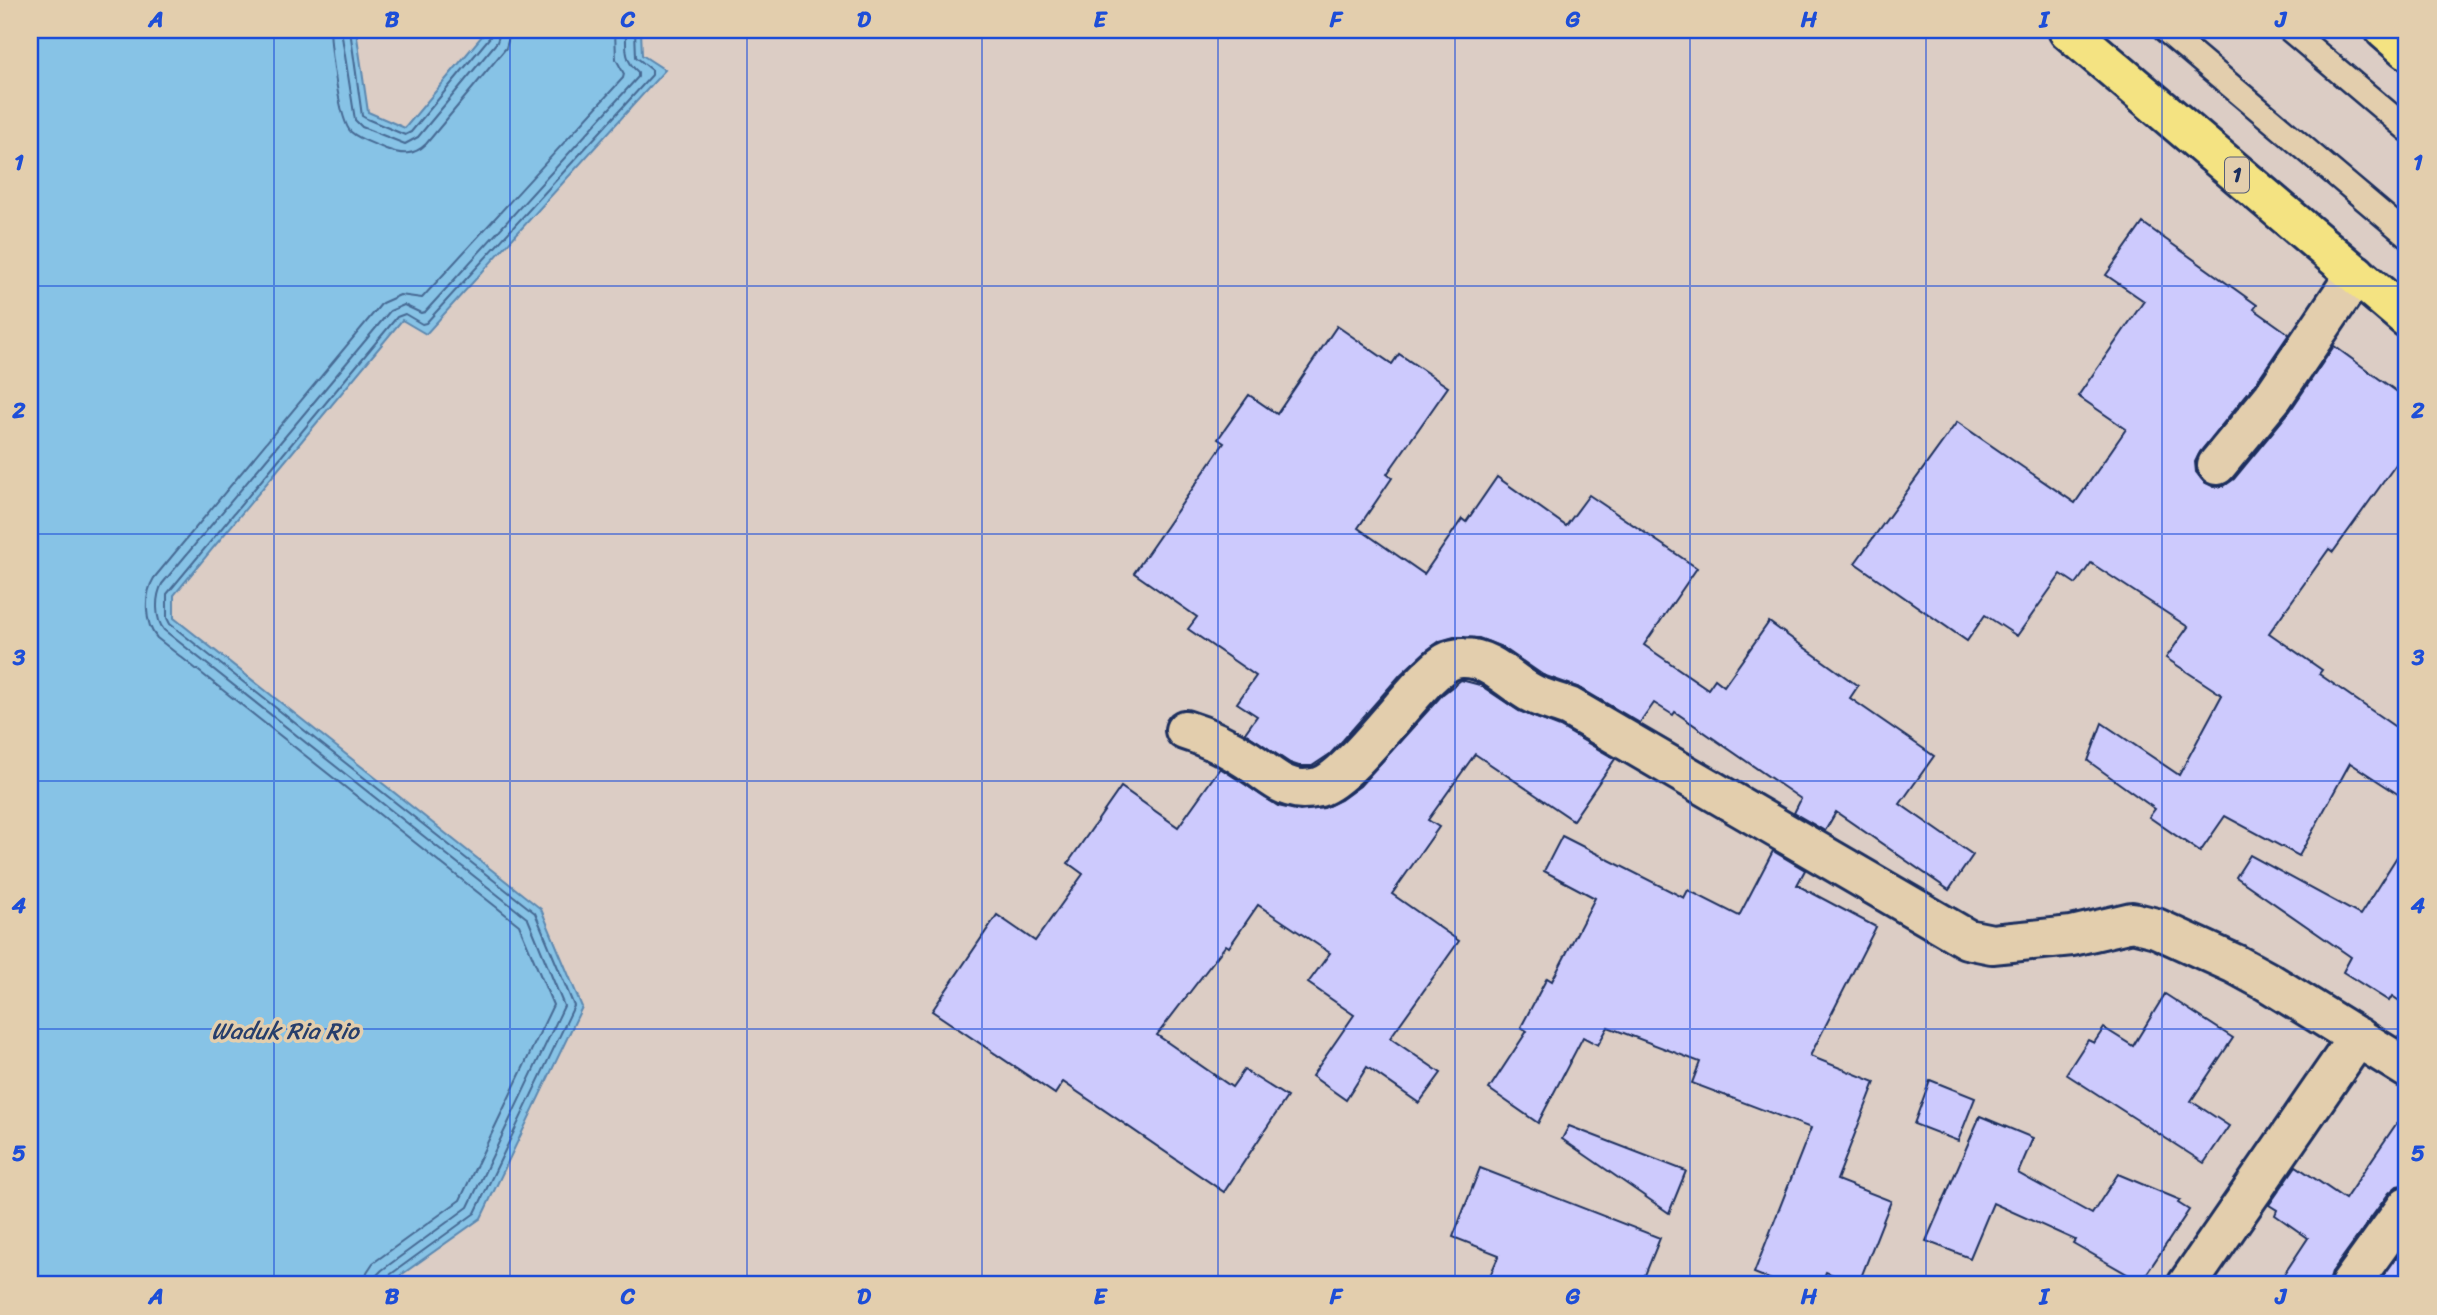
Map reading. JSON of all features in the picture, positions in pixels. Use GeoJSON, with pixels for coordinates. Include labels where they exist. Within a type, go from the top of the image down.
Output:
{"type":"FeatureCollection","features":[{"type":"Feature","properties":{"kind":"highway","name":"1"},"geometry":{"type":"LineString","coordinates":[[2068,30],[2407,318]]}},
{"type":"Feature","properties":{"kind":"highway"},"geometry":{"type":"LineString","coordinates":[[2385,30],[2407,49]]}},
{"type":"Feature","properties":{"kind":"street"},"geometry":{"type":"LineString","coordinates":[[2217,465],[2273,397],[2356,274]]}},
{"type":"Feature","properties":{"kind":"street"},"geometry":{"type":"LineString","coordinates":[[1185,730],[1206,736],[1249,760],[1275,782],[1301,789],[1321,787],[1340,774],[1359,755],[1411,694],[1445,662],[1462,657],[1480,660],[1509,676],[1530,693],[1569,707],[1967,939],[1992,944],[2072,936],[2132,922],[2156,928],[2235,964],[2407,1068]]}},
{"type":"Feature","properties":{"kind":"street"},"geometry":{"type":"LineString","coordinates":[[2187,1285],[2358,1037]]}},
{"type":"Feature","properties":{"kind":"street"},"geometry":{"type":"LineString","coordinates":[[2350,1285],[2407,1206]]}},
{"type":"Feature","properties":{"kind":"lane"},"geometry":{"type":"LineString","coordinates":[[2165,30],[2407,235]]}},
{"type":"Feature","properties":{"kind":"lane"},"geometry":{"type":"LineString","coordinates":[[2290,30],[2407,129]]}},
{"type":"Feature","properties":{"kind":"water","name":"Waduk Ria Rio"},"geometry":{"type":"Polygon","coordinates":[[[30,30],[356,30],[368,112],[405,128],[487,30],[641,30],[642,55],[665,70],[426,334],[402,320],[174,595],[174,618],[541,909],[582,1007],[481,1218],[387,1285],[30,1285],[30,30]]]}},
{"type":"Feature","properties":{"kind":"building"},"geometry":{"type":"Polygon","coordinates":[[[2143,223],[2257,305],[2254,309],[2289,334],[2255,384],[2200,452],[2195,462],[2196,472],[2204,482],[2214,487],[2224,486],[2234,479],[2290,411],[2334,346],[2407,399],[2407,449],[2333,552],[2329,549],[2269,633],[2322,670],[2319,674],[2407,735],[2407,800],[2350,763],[2299,856],[2225,816],[2200,852],[2149,817],[2155,809],[2088,761],[2102,723],[2179,775],[2222,695],[2166,658],[2188,627],[2091,563],[2076,584],[2061,574],[2017,636],[1985,615],[1967,641],[1855,563],[1957,422],[2075,503],[2126,429],[2078,396],[2144,301],[2106,275],[2143,223]]]}},
{"type":"Feature","properties":{"kind":"building"},"geometry":{"type":"Polygon","coordinates":[[[1337,326],[1392,364],[1399,354],[1448,387],[1387,474],[1392,478],[1358,528],[1424,574],[1462,519],[1466,522],[1497,477],[1566,526],[1589,495],[1697,568],[1644,645],[1708,689],[1715,679],[1724,686],[1769,622],[1858,686],[1850,698],[1934,756],[1900,804],[1973,855],[1949,890],[1836,812],[1825,831],[1794,813],[1801,799],[1675,712],[1673,715],[1654,703],[1640,723],[1580,688],[1543,675],[1502,647],[1479,638],[1454,637],[1440,641],[1427,650],[1401,674],[1330,754],[1312,766],[1290,763],[1245,733],[1257,716],[1237,703],[1256,676],[1188,629],[1197,617],[1134,573],[1224,443],[1218,439],[1249,395],[1277,414],[1337,326]]]}},
{"type":"Feature","properties":{"kind":"building"},"geometry":{"type":"Polygon","coordinates":[[[1461,680],[1480,685],[1519,711],[1560,727],[1615,759],[1573,820],[1475,754],[1428,820],[1439,827],[1392,894],[1459,941],[1390,1038],[1441,1073],[1419,1103],[1367,1067],[1346,1100],[1312,1076],[1354,1015],[1308,983],[1330,953],[1258,905],[1229,947],[1226,945],[1157,1035],[1232,1087],[1244,1070],[1287,1097],[1224,1192],[1063,1082],[1055,1094],[932,1011],[997,915],[1035,941],[1083,874],[1068,863],[1121,787],[1178,827],[1220,768],[1278,806],[1300,811],[1324,808],[1360,786],[1443,694],[1461,680]]]}},
{"type":"Feature","properties":{"kind":"building"},"geometry":{"type":"Polygon","coordinates":[[[1562,836],[1684,898],[1688,890],[1739,916],[1773,851],[1805,870],[1797,885],[1876,927],[1810,1056],[1875,1082],[1837,1180],[1891,1201],[1858,1285],[1826,1272],[1821,1285],[1784,1285],[1754,1273],[1811,1128],[1692,1083],[1700,1062],[1608,1027],[1598,1045],[1583,1037],[1538,1123],[1489,1089],[1527,1031],[1521,1027],[1547,978],[1552,981],[1595,898],[1544,871],[1562,836]]]}},
{"type":"Feature","properties":{"kind":"building"},"geometry":{"type":"Polygon","coordinates":[[[2407,841],[2407,1006],[2392,996],[2389,1001],[2343,972],[2351,957],[2236,877],[2250,855],[2360,915],[2407,841]]]}},
{"type":"Feature","properties":{"kind":"building"},"geometry":{"type":"Polygon","coordinates":[[[2165,994],[2233,1038],[2191,1101],[2229,1126],[2204,1163],[2066,1074],[2088,1040],[2094,1043],[2104,1028],[2133,1046],[2165,994]]]}},
{"type":"Feature","properties":{"kind":"building"},"geometry":{"type":"Polygon","coordinates":[[[1930,1080],[1975,1098],[1958,1141],[1914,1124],[1930,1080]]]}},
{"type":"Feature","properties":{"kind":"building"},"geometry":{"type":"Polygon","coordinates":[[[2407,1108],[2407,1184],[2397,1186],[2389,1193],[2332,1272],[2329,1285],[2277,1285],[2308,1238],[2275,1215],[2277,1210],[2269,1205],[2296,1166],[2345,1199],[2407,1108]]]}},
{"type":"Feature","properties":{"kind":"building"},"geometry":{"type":"Polygon","coordinates":[[[1980,1116],[2033,1138],[2018,1173],[2092,1214],[2118,1174],[2180,1200],[2178,1203],[2189,1210],[2141,1282],[2073,1243],[2075,1240],[1993,1203],[1970,1258],[1926,1241],[1980,1116]]]}},
{"type":"Feature","properties":{"kind":"building"},"geometry":{"type":"Polygon","coordinates":[[[1569,1126],[1686,1171],[1669,1213],[1562,1139],[1569,1126]]]}},
{"type":"Feature","properties":{"kind":"building"},"geometry":{"type":"Polygon","coordinates":[[[1480,1168],[1660,1238],[1641,1285],[1486,1285],[1499,1255],[1453,1237],[1480,1168]]]}},
{"type":"Feature","properties":{"kind":"building"},"geometry":{"type":"Polygon","coordinates":[[[2407,1243],[2407,1285],[2377,1285],[2407,1243]]]}}]}
